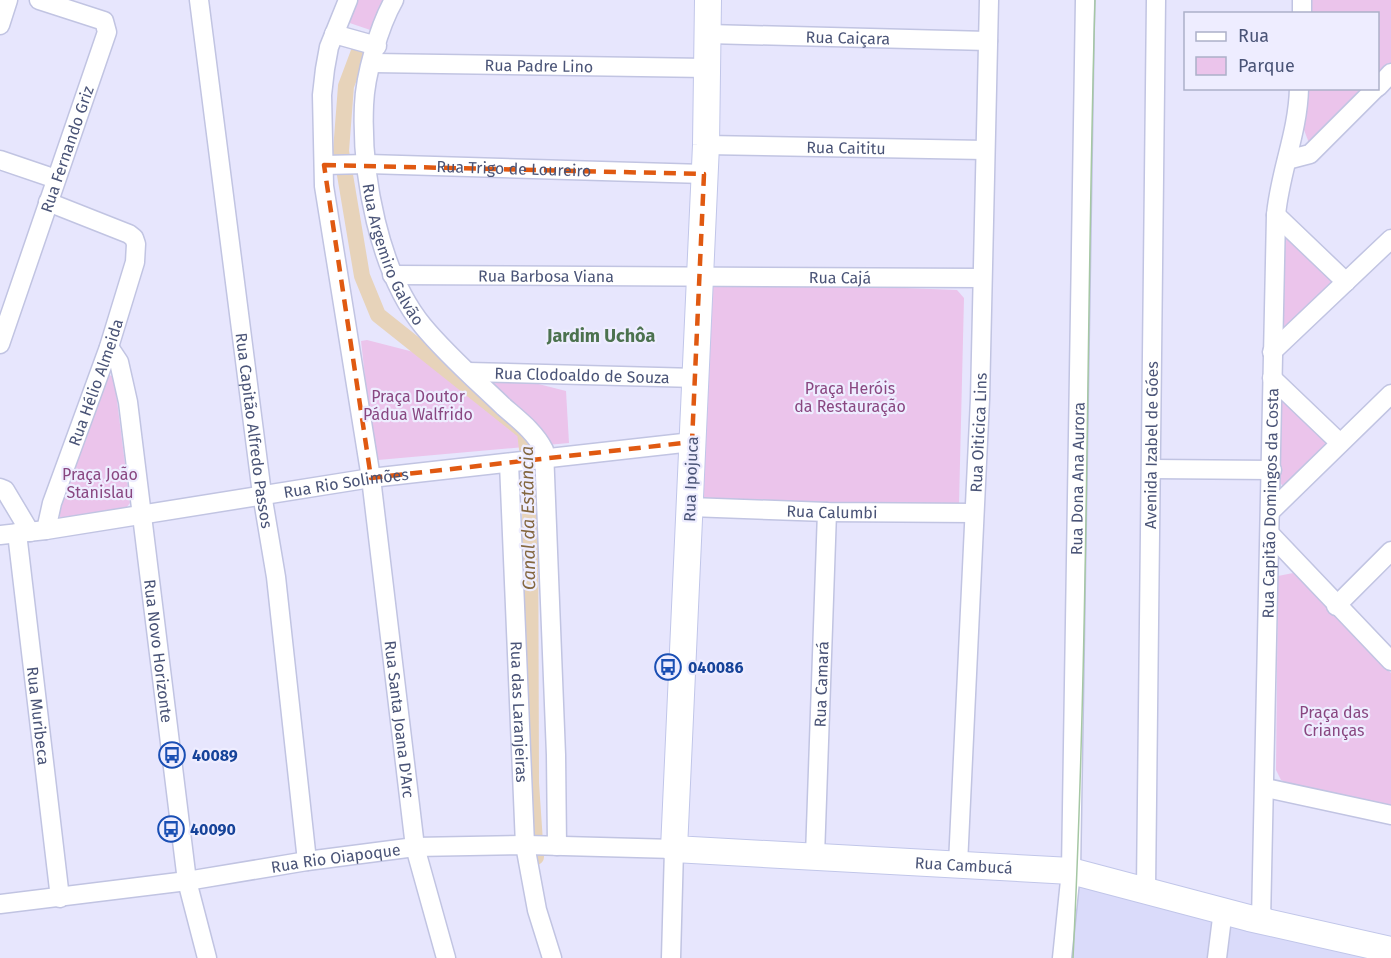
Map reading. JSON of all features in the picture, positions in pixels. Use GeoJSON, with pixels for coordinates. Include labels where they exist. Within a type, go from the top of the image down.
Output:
{"type":"FeatureCollection","features":[{"type":"Feature","properties":{"kind":"main road","name":"Rua Ipojuca"},"geometry":{"type":"LineString","coordinates":[[674,849],[706,145],[708,0]]}},
{"type":"Feature","properties":{"kind":"main road","name":"Rua Cambucá"},"geometry":{"type":"LineString","coordinates":[[674,849],[1071,871],[1255,919],[1391,950]]}},
{"type":"Feature","properties":{"kind":"street"},"geometry":{"type":"LineString","coordinates":[[0,25],[8,0]]}},
{"type":"Feature","properties":{"kind":"street","name":"Rua Fernando Griz"},"geometry":{"type":"LineString","coordinates":[[0,344],[107,32],[104,21],[95,16],[39,0]]}},
{"type":"Feature","properties":{"kind":"street","name":"Rua Capitão Alfredo Passos"},"geometry":{"type":"LineString","coordinates":[[199,0],[262,494],[276,577],[307,861]]}},
{"type":"Feature","properties":{"kind":"street"},"geometry":{"type":"LineString","coordinates":[[348,0],[333,34],[322,95],[327,206],[371,478]]}},
{"type":"Feature","properties":{"kind":"street","name":"Rua Argemiro Galvão"},"geometry":{"type":"LineString","coordinates":[[394,0],[375,54],[364,104],[366,164],[373,204],[392,275],[404,300],[424,327],[539,440],[542,460]]}},
{"type":"Feature","properties":{"kind":"street","name":"Rua Oiticica Lins"},"geometry":{"type":"LineString","coordinates":[[958,864],[974,513],[989,0]]}},
{"type":"Feature","properties":{"kind":"street","name":"Rua Dona Ana Aurora"},"geometry":{"type":"LineString","coordinates":[[1062,958],[1071,871],[1085,0]]}},
{"type":"Feature","properties":{"kind":"street","name":"Avenida Izabel de Góes"},"geometry":{"type":"LineString","coordinates":[[1146,889],[1156,0]]}},
{"type":"Feature","properties":{"kind":"street","name":"Rua Padre Lino"},"geometry":{"type":"LineString","coordinates":[[333,34],[375,54],[707,68]]}},
{"type":"Feature","properties":{"kind":"street","name":"Rua Caiçara"},"geometry":{"type":"LineString","coordinates":[[708,34],[988,40]]}},
{"type":"Feature","properties":{"kind":"street"},"geometry":{"type":"LineString","coordinates":[[1379,86],[1391,74]]}},
{"type":"Feature","properties":{"kind":"street","name":"Rua Capitão Domingos da Costa"},"geometry":{"type":"LineString","coordinates":[[1255,919],[1266,788],[1276,215],[1278,197],[1298,119],[1299,90]]}},
{"type":"Feature","properties":{"kind":"street"},"geometry":{"type":"LineString","coordinates":[[1287,160],[1310,154],[1375,90]]}},
{"type":"Feature","properties":{"kind":"street","name":"Rua Caititu"},"geometry":{"type":"LineString","coordinates":[[706,145],[986,150]]}},
{"type":"Feature","properties":{"kind":"street"},"geometry":{"type":"LineString","coordinates":[[0,160],[56,179]]}},
{"type":"Feature","properties":{"kind":"street","name":"Rua Trigo de Loureiro"},"geometry":{"type":"LineString","coordinates":[[326,165],[366,164],[704,174]]}},
{"type":"Feature","properties":{"kind":"street","name":"Rua Hélio Almeida"},"geometry":{"type":"LineString","coordinates":[[23,532],[51,503],[109,347],[135,262],[136,244],[134,238],[129,234],[48,202]]}},
{"type":"Feature","properties":{"kind":"street"},"geometry":{"type":"LineString","coordinates":[[1276,215],[1346,282]]}},
{"type":"Feature","properties":{"kind":"street"},"geometry":{"type":"LineString","coordinates":[[1272,352],[1391,239]]}},
{"type":"Feature","properties":{"kind":"street","name":"Rua Barbosa Viana"},"geometry":{"type":"LineString","coordinates":[[392,275],[700,275]]}},
{"type":"Feature","properties":{"kind":"street","name":"Rua Cajá"},"geometry":{"type":"LineString","coordinates":[[700,275],[982,278]]}},
{"type":"Feature","properties":{"kind":"street","name":"Rua Novo Horizonte"},"geometry":{"type":"LineString","coordinates":[[109,347],[119,362],[128,402],[187,881],[207,958]]}},
{"type":"Feature","properties":{"kind":"street","name":"Rua Clodoaldo de Souza"},"geometry":{"type":"LineString","coordinates":[[468,372],[696,378]]}},
{"type":"Feature","properties":{"kind":"street"},"geometry":{"type":"LineString","coordinates":[[1272,378],[1340,443]]}},
{"type":"Feature","properties":{"kind":"street"},"geometry":{"type":"LineString","coordinates":[[1272,510],[1391,394]]}},
{"type":"Feature","properties":{"kind":"street","name":"Rua Rio Solimões"},"geometry":{"type":"LineString","coordinates":[[23,532],[371,478],[692,442]]}},
{"type":"Feature","properties":{"kind":"street"},"geometry":{"type":"LineString","coordinates":[[542,460],[554,846]]}},
{"type":"Feature","properties":{"kind":"street","name":"Rua das Laranjeiras"},"geometry":{"type":"LineString","coordinates":[[513,462],[526,845],[537,910],[552,958]]}},
{"type":"Feature","properties":{"kind":"street"},"geometry":{"type":"LineString","coordinates":[[1152,469],[1272,470]]}},
{"type":"Feature","properties":{"kind":"street","name":"Rua Santa Joana D'Arc"},"geometry":{"type":"LineString","coordinates":[[371,478],[415,847],[446,958]]}},
{"type":"Feature","properties":{"kind":"street"},"geometry":{"type":"LineString","coordinates":[[0,489],[5,490],[23,532]]}},
{"type":"Feature","properties":{"kind":"street","name":"Rua Calumbi"},"geometry":{"type":"LineString","coordinates":[[690,507],[827,512],[974,513]]}},
{"type":"Feature","properties":{"kind":"street","name":"Rua Camará"},"geometry":{"type":"LineString","coordinates":[[815,856],[827,512]]}},
{"type":"Feature","properties":{"kind":"street","name":"Rua Muribeca"},"geometry":{"type":"LineString","coordinates":[[23,532],[60,898]]}},
{"type":"Feature","properties":{"kind":"street"},"geometry":{"type":"LineString","coordinates":[[1271,535],[1336,606],[1391,661]]}},
{"type":"Feature","properties":{"kind":"street"},"geometry":{"type":"LineString","coordinates":[[1336,606],[1391,551]]}},
{"type":"Feature","properties":{"kind":"street"},"geometry":{"type":"LineString","coordinates":[[1266,788],[1391,815]]}},
{"type":"Feature","properties":{"kind":"street","name":"Rua Rio Oiapoque"},"geometry":{"type":"LineString","coordinates":[[0,904],[187,881],[307,861],[415,847],[526,845],[674,849]]}},
{"type":"Feature","properties":{"kind":"street","name":"Rua Ipojuca"},"geometry":{"type":"LineString","coordinates":[[671,958],[674,849]]}},
{"type":"Feature","properties":{"kind":"street"},"geometry":{"type":"LineString","coordinates":[[1217,958],[1223,910]]}},
{"type":"Feature","properties":{"kind":"highlighted area"},"geometry":{"type":"Polygon","coordinates":[[[324,165],[704,174],[692,442],[371,478],[324,165]]]}},
{"type":"Feature","properties":{"kind":"shaded area"},"geometry":{"type":"Polygon","coordinates":[[[1076,864],[1391,958],[1068,958],[1076,864]]]}},
{"type":"Feature","properties":{"kind":"green space"},"geometry":{"type":"Polygon","coordinates":[[[342,0],[402,0],[388,36],[335,18],[342,0]]]}},
{"type":"Feature","properties":{"kind":"green space"},"geometry":{"type":"Polygon","coordinates":[[[1308,0],[1391,0],[1391,65],[1379,77],[1379,12],[1307,12],[1308,0]]]}},
{"type":"Feature","properties":{"kind":"green space"},"geometry":{"type":"Polygon","coordinates":[[[1303,90],[1366,90],[1309,143],[1301,122],[1303,90]]]}},
{"type":"Feature","properties":{"kind":"green space"},"geometry":{"type":"Polygon","coordinates":[[[1282,223],[1341,281],[1287,330],[1282,326],[1282,223]]]}},
{"type":"Feature","properties":{"kind":"green space","name":"Praça Heróis da Restauração"},"geometry":{"type":"Polygon","coordinates":[[[721,281],[957,290],[964,298],[959,504],[949,511],[699,501],[705,284],[721,281]]]}},
{"type":"Feature","properties":{"kind":"green space","name":"Praça Doutor Pádua Walfrido"},"geometry":{"type":"Polygon","coordinates":[[[367,340],[566,391],[569,443],[378,460],[374,457],[361,341],[367,340]]]}},
{"type":"Feature","properties":{"kind":"green space","name":"Praça João Stanislau"},"geometry":{"type":"Polygon","coordinates":[[[107,374],[114,377],[130,503],[126,508],[118,511],[61,519],[58,512],[107,374]]]}},
{"type":"Feature","properties":{"kind":"green space"},"geometry":{"type":"Polygon","coordinates":[[[1281,399],[1328,444],[1283,487],[1280,482],[1281,399]]]}},
{"type":"Feature","properties":{"kind":"green space","name":"Praça das Crianças"},"geometry":{"type":"Polygon","coordinates":[[[1293,573],[1391,673],[1391,810],[1298,788],[1281,780],[1276,770],[1278,576],[1293,573]]]}},
{"type":"Feature","properties":{"kind":"waterway","name":"Canal da Estância"},"geometry":{"type":"LineString","coordinates":[[361,46],[346,86],[341,151],[362,276],[378,315],[525,432],[530,474],[531,783],[536,857]]}},
{"type":"Feature","properties":{"kind":"tram line"},"geometry":{"type":"LineString","coordinates":[[1073,958],[1085,599],[1095,0]]}},
{"type":"Feature","properties":{"kind":"place","name":"040086"},"geometry":{"type":"Point","coordinates":[668,667]}},
{"type":"Feature","properties":{"kind":"place","name":"40089"},"geometry":{"type":"Point","coordinates":[172,755]}},
{"type":"Feature","properties":{"kind":"place","name":"40090"},"geometry":{"type":"Point","coordinates":[171,829]}},
{"type":"Feature","properties":{"kind":"district","name":"Jardim Uchôa"},"geometry":{"type":"Point","coordinates":[601,336]}}]}
